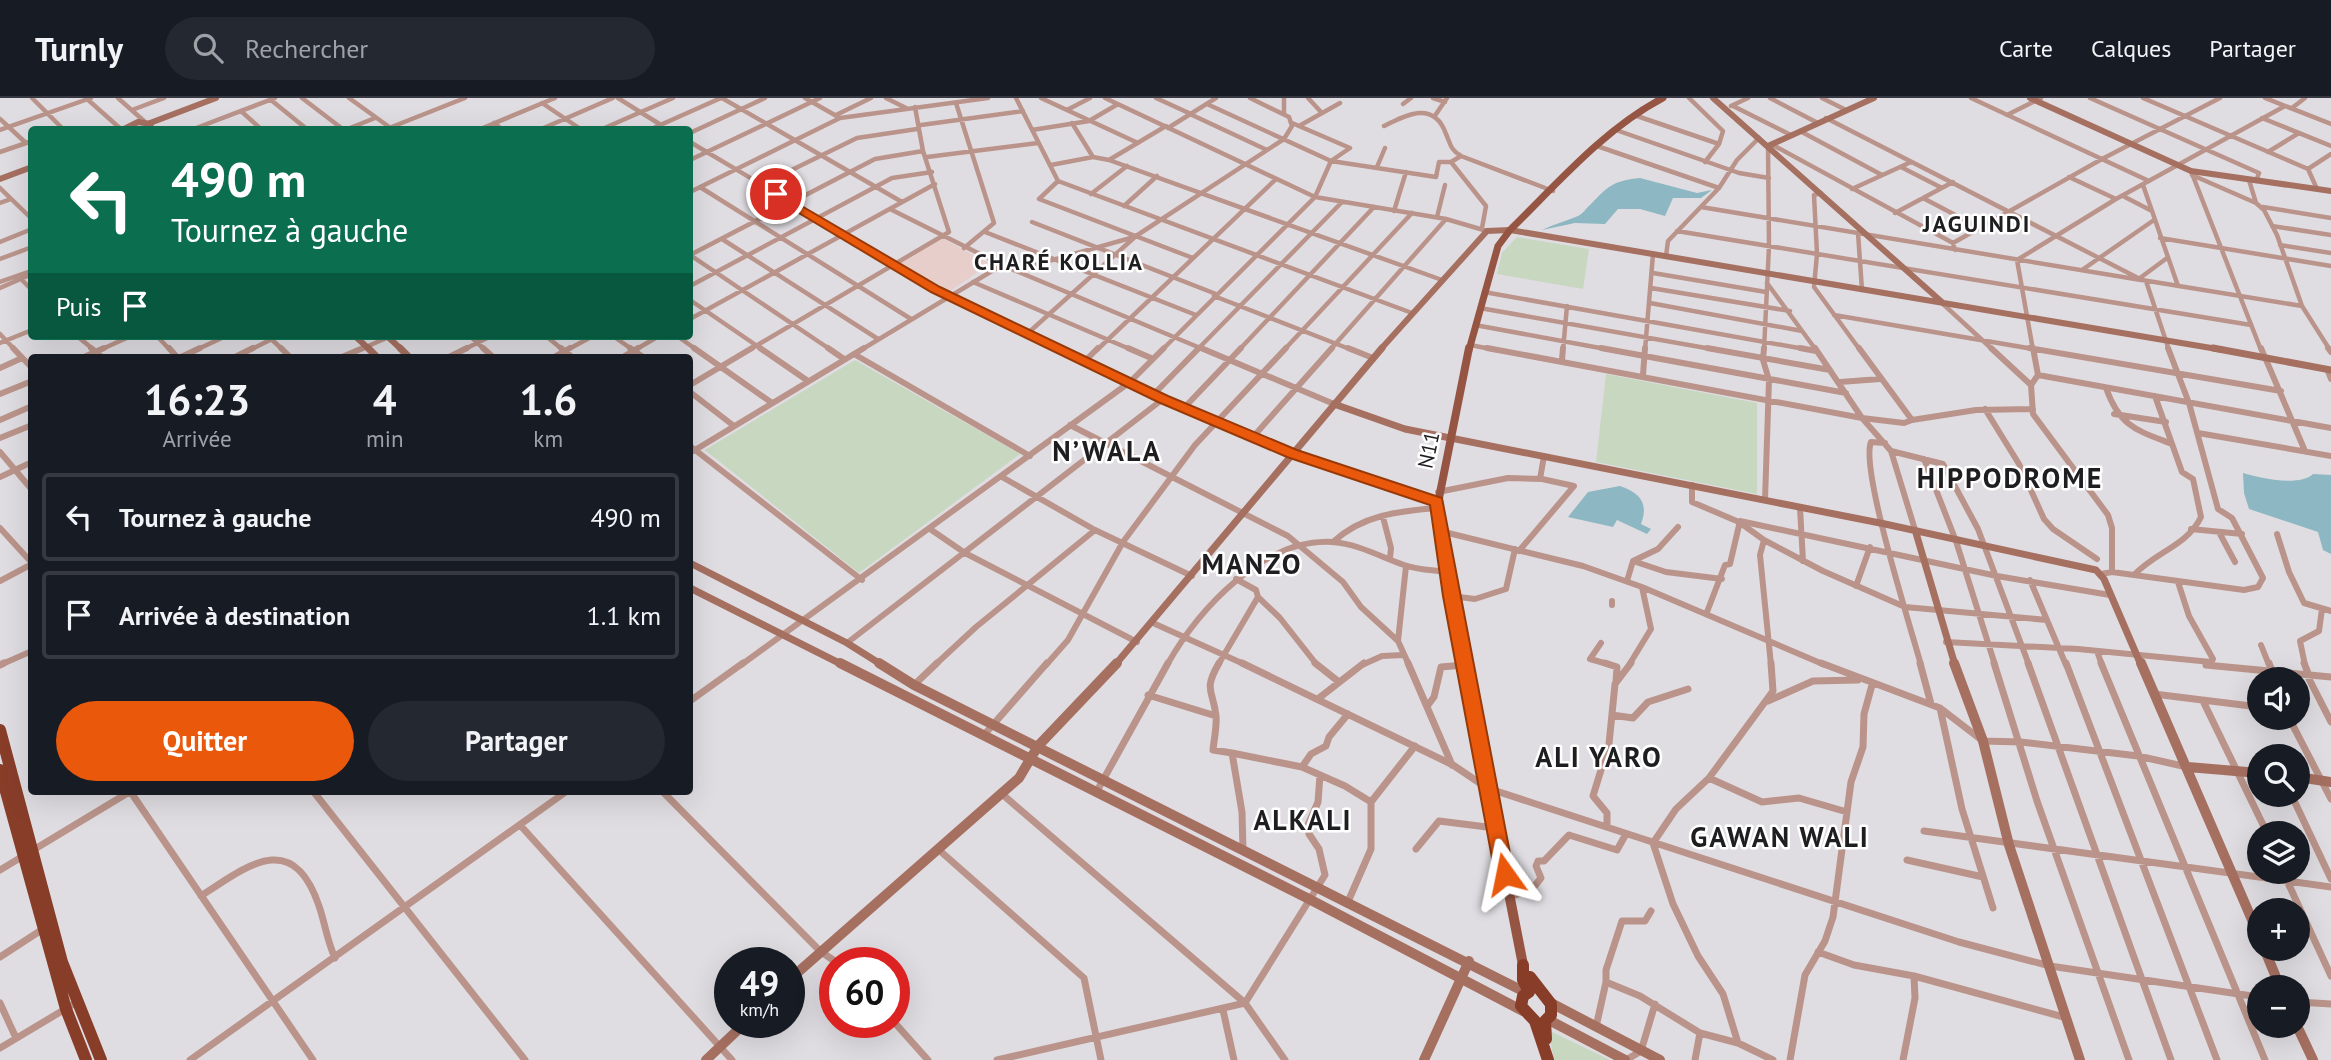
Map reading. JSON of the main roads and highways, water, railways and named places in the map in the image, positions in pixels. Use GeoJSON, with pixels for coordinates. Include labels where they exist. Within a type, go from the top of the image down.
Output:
{"type":"FeatureCollection","features":[{"type":"Feature","properties":{"kind":"highway"},"geometry":{"type":"LineString","coordinates":[[0,730],[26,854]]}},
{"type":"Feature","properties":{"kind":"highway"},"geometry":{"type":"LineString","coordinates":[[1,778],[86,1060]]}},
{"type":"Feature","properties":{"kind":"highway"},"geometry":{"type":"LineString","coordinates":[[1523,965],[1523,979],[1531,992],[1552,1003],[1552,1012],[1542,1020]]}},
{"type":"Feature","properties":{"kind":"highway"},"geometry":{"type":"LineString","coordinates":[[1531,992],[1521,1000],[1523,1011],[1542,1020]]}},
{"type":"Feature","properties":{"kind":"highway"},"geometry":{"type":"LineString","coordinates":[[71,1006],[102,1060]]}},
{"type":"Feature","properties":{"kind":"highway"},"geometry":{"type":"LineString","coordinates":[[1542,1020],[1547,1054]]}},
{"type":"Feature","properties":{"kind":"main road","name":"N11"},"geometry":{"type":"LineString","coordinates":[[1523,965],[1451,596],[1437,501],[1449,437],[1493,254],[1510,230],[1597,146],[1634,116],[1663,98]]}},
{"type":"Feature","properties":{"kind":"water"},"geometry":{"type":"Polygon","coordinates":[[[1640,178],[1697,193],[1712,190],[1701,198],[1673,198],[1665,216],[1640,209],[1618,209],[1605,224],[1575,223],[1542,230],[1580,215],[1611,186],[1640,178]]]}},
{"type":"Feature","properties":{"kind":"water"},"geometry":{"type":"Polygon","coordinates":[[[2243,473],[2289,481],[2307,478],[2313,474],[2331,475],[2331,554],[2323,550],[2318,532],[2249,509],[2244,493],[2243,473]]]}},
{"type":"Feature","properties":{"kind":"water"},"geometry":{"type":"Polygon","coordinates":[[[1620,486],[1633,492],[1641,500],[1644,510],[1641,524],[1651,529],[1647,534],[1617,520],[1613,527],[1568,517],[1588,492],[1620,486]]]}},
{"type":"Feature","properties":{"kind":"district","name":"JAGUINDI"},"geometry":{"type":"Point","coordinates":[1977,224]}},
{"type":"Feature","properties":{"kind":"district","name":"CHARÉ KOLLIA"},"geometry":{"type":"Point","coordinates":[1059,262]}},
{"type":"Feature","properties":{"kind":"district","name":"N’WALA"},"geometry":{"type":"Point","coordinates":[1107,451]}},
{"type":"Feature","properties":{"kind":"district","name":"HIPPODROME"},"geometry":{"type":"Point","coordinates":[2010,478]}},
{"type":"Feature","properties":{"kind":"district","name":"MANZO"},"geometry":{"type":"Point","coordinates":[1252,564]}},
{"type":"Feature","properties":{"kind":"district","name":"ALI YARO"},"geometry":{"type":"Point","coordinates":[1599,757]}},
{"type":"Feature","properties":{"kind":"district","name":"ALKALI"},"geometry":{"type":"Point","coordinates":[1303,820]}},
{"type":"Feature","properties":{"kind":"district","name":"GAWAN WALI"},"geometry":{"type":"Point","coordinates":[1780,837]}}]}
